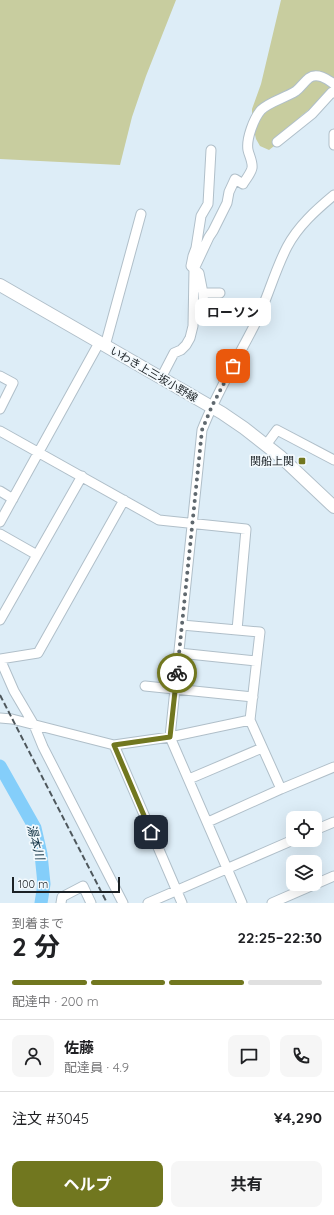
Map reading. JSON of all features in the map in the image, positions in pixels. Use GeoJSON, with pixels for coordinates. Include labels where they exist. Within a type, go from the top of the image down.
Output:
{"type":"FeatureCollection","features":[{"type":"Feature","properties":{"kind":"main road","name":"いわき上三坂小野線"},"geometry":{"type":"LineString","coordinates":[[0,285],[212,406],[266,445],[296,470],[334,507]]}},
{"type":"Feature","properties":{"kind":"street"},"geometry":{"type":"LineString","coordinates":[[194,269],[227,203],[229,192],[235,179],[243,184],[252,169],[248,138],[256,116],[265,107],[288,96],[303,85],[308,78],[314,76],[326,79],[334,84]]}},
{"type":"Feature","properties":{"kind":"street"},"geometry":{"type":"LineString","coordinates":[[277,142],[312,114],[332,92],[334,93]]}},
{"type":"Feature","properties":{"kind":"street"},"geometry":{"type":"LineString","coordinates":[[334,134],[334,145]]}},
{"type":"Feature","properties":{"kind":"street"},"geometry":{"type":"LineString","coordinates":[[161,378],[174,353],[181,350],[186,345],[190,338],[193,326],[193,256],[196,248],[202,212],[208,204],[211,150]]}},
{"type":"Feature","properties":{"kind":"street"},"geometry":{"type":"LineString","coordinates":[[242,903],[170,737],[202,430],[212,406],[255,324],[288,246],[308,218],[334,195]]}},
{"type":"Feature","properties":{"kind":"street"},"geometry":{"type":"LineString","coordinates":[[0,522],[102,344],[141,214]]}},
{"type":"Feature","properties":{"kind":"street"},"geometry":{"type":"LineString","coordinates":[[194,269],[199,273],[203,293],[204,315]]}},
{"type":"Feature","properties":{"kind":"street"},"geometry":{"type":"LineString","coordinates":[[203,293],[220,293]]}},
{"type":"Feature","properties":{"kind":"street"},"geometry":{"type":"LineString","coordinates":[[0,376],[13,383],[0,409]]}},
{"type":"Feature","properties":{"kind":"street"},"geometry":{"type":"LineString","coordinates":[[0,430],[159,520],[246,529],[237,630]]}},
{"type":"Feature","properties":{"kind":"street"},"geometry":{"type":"LineString","coordinates":[[266,445],[277,430],[334,460]]}},
{"type":"Feature","properties":{"kind":"street"},"geometry":{"type":"LineString","coordinates":[[0,620],[82,476]]}},
{"type":"Feature","properties":{"kind":"street"},"geometry":{"type":"LineString","coordinates":[[0,492],[13,498]]}},
{"type":"Feature","properties":{"kind":"street"},"geometry":{"type":"LineString","coordinates":[[123,903],[43,747],[34,725],[14,691],[0,659],[38,654],[124,500]]}},
{"type":"Feature","properties":{"kind":"street"},"geometry":{"type":"LineString","coordinates":[[0,534],[37,555]]}},
{"type":"Feature","properties":{"kind":"street"},"geometry":{"type":"LineString","coordinates":[[182,625],[260,632],[250,720],[281,789]]}},
{"type":"Feature","properties":{"kind":"street"},"geometry":{"type":"LineString","coordinates":[[179,652],[256,660]]}},
{"type":"Feature","properties":{"kind":"street"},"geometry":{"type":"LineString","coordinates":[[145,686],[252,697]]}},
{"type":"Feature","properties":{"kind":"street"},"geometry":{"type":"LineString","coordinates":[[0,718],[114,745],[170,737],[250,720]]}},
{"type":"Feature","properties":{"kind":"street"},"geometry":{"type":"LineString","coordinates":[[114,745],[182,903]]}},
{"type":"Feature","properties":{"kind":"street"},"geometry":{"type":"LineString","coordinates":[[189,779],[262,748]]}},
{"type":"Feature","properties":{"kind":"street"},"geometry":{"type":"LineString","coordinates":[[208,822],[334,767]]}},
{"type":"Feature","properties":{"kind":"street"},"geometry":{"type":"LineString","coordinates":[[322,827],[334,822]]}},
{"type":"Feature","properties":{"kind":"street"},"geometry":{"type":"LineString","coordinates":[[148,903],[286,843]]}},
{"type":"Feature","properties":{"kind":"street"},"geometry":{"type":"LineString","coordinates":[[272,903],[334,876]]}},
{"type":"Feature","properties":{"kind":"street"},"geometry":{"type":"LineString","coordinates":[[61,903],[62,897],[83,886],[91,903]]}},
{"type":"Feature","properties":{"kind":"green space"},"geometry":{"type":"Polygon","coordinates":[[[0,0],[176,0],[146,76],[132,117],[120,165],[0,159],[0,0]]]}},
{"type":"Feature","properties":{"kind":"green space"},"geometry":{"type":"Polygon","coordinates":[[[281,0],[334,0],[334,96],[320,101],[301,116],[287,136],[269,150],[260,146],[256,139],[252,122],[252,109],[261,84],[281,0]]]}},
{"type":"Feature","properties":{"kind":"waterway","name":"湯本川"},"geometry":{"type":"LineString","coordinates":[[0,766],[35,828],[41,854],[44,884],[41,903]]}},
{"type":"Feature","properties":{"kind":"railway"},"geometry":{"type":"LineString","coordinates":[[0,695],[107,903]]}},
{"type":"Feature","properties":{"kind":"way so far"},"geometry":{"type":"LineString","coordinates":[[177,673],[202,430],[212,406],[233,366]]}},
{"type":"Feature","properties":{"kind":"place","name":"ローソン"},"geometry":{"type":"Point","coordinates":[233,366]}},
{"type":"Feature","properties":{"kind":"place","name":"関船上関"},"geometry":{"type":"Point","coordinates":[302,461]}},
{"type":"Feature","properties":{"kind":"route"},"geometry":{"type":"LineString","coordinates":[[151,832],[114,745],[170,737],[177,673]]}}]}
